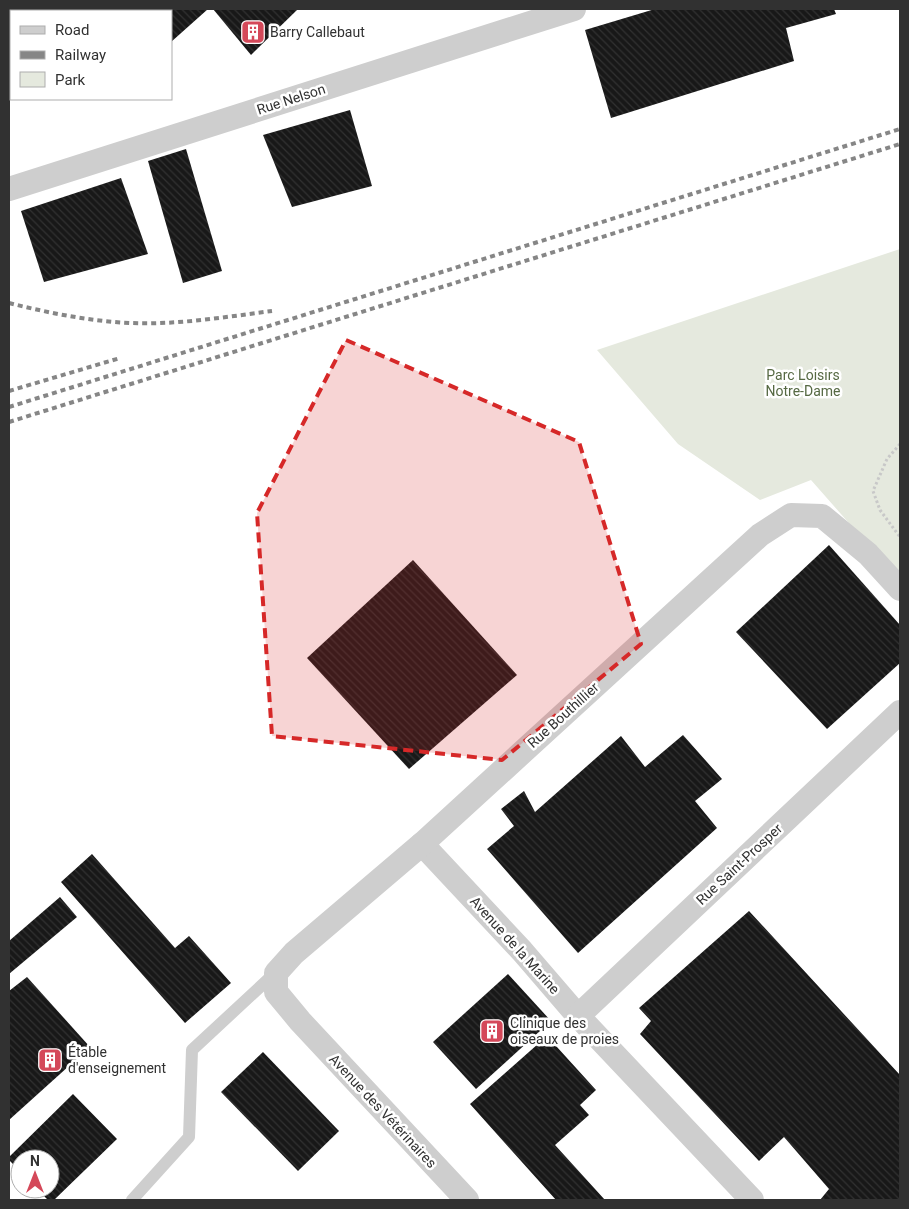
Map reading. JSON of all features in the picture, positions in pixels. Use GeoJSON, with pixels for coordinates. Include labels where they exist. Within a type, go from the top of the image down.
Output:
{"type":"FeatureCollection","features":[{"type":"Feature","properties":{"kind":"street","name":"Rue Nelson"},"geometry":{"type":"LineString","coordinates":[[9,190],[574,9]]}},
{"type":"Feature","properties":{"kind":"street","name":"Rue Bouthillier"},"geometry":{"type":"LineString","coordinates":[[276,973],[294,953],[422,844],[760,536],[791,514],[822,516],[868,554],[900,589]]}},
{"type":"Feature","properties":{"kind":"street","name":"Rue Saint-Prosper"},"geometry":{"type":"LineString","coordinates":[[578,1016],[900,712]]}},
{"type":"Feature","properties":{"kind":"street","name":"Avenue de la Marine"},"geometry":{"type":"LineString","coordinates":[[422,844],[522,951],[578,1016],[752,1200]]}},
{"type":"Feature","properties":{"kind":"street","name":"Avenue des Vétérinaires"},"geometry":{"type":"LineString","coordinates":[[276,973],[276,992],[300,1021],[467,1200]]}},
{"type":"Feature","properties":{"kind":"lane"},"geometry":{"type":"LineString","coordinates":[[132,1200],[188,1137],[192,1050],[276,973]]}},
{"type":"Feature","properties":{"kind":"path"},"geometry":{"type":"LineString","coordinates":[[900,444],[887,459],[873,491],[880,510],[900,537]]}},
{"type":"Feature","properties":{"kind":"highlighted area"},"geometry":{"type":"Polygon","coordinates":[[[346,340],[579,442],[641,644],[502,760],[272,736],[257,513],[346,340]]]}},
{"type":"Feature","properties":{"kind":"green space","name":"Parc Loisirs Notre-Dame"},"geometry":{"type":"Polygon","coordinates":[[[900,249],[900,575],[870,547],[811,480],[760,500],[678,444],[597,350],[900,249]]]}},
{"type":"Feature","properties":{"kind":"building"},"geometry":{"type":"Polygon","coordinates":[[[9,9],[208,9],[172,41],[172,10],[10,10],[9,53],[9,9]]]}},
{"type":"Feature","properties":{"kind":"building","name":"Barry Callebaut"},"geometry":{"type":"Polygon","coordinates":[[[213,9],[298,9],[251,55],[213,9]]]}},
{"type":"Feature","properties":{"kind":"building"},"geometry":{"type":"Polygon","coordinates":[[[655,9],[834,9],[836,14],[786,28],[794,61],[611,118],[585,30],[655,9]]]}},
{"type":"Feature","properties":{"kind":"building"},"geometry":{"type":"Polygon","coordinates":[[[350,110],[372,186],[292,207],[263,135],[350,110]]]}},
{"type":"Feature","properties":{"kind":"building"},"geometry":{"type":"Polygon","coordinates":[[[186,149],[222,271],[183,283],[148,161],[186,149]]]}},
{"type":"Feature","properties":{"kind":"building"},"geometry":{"type":"Polygon","coordinates":[[[121,178],[148,254],[44,282],[21,211],[121,178]]]}},
{"type":"Feature","properties":{"kind":"building"},"geometry":{"type":"Polygon","coordinates":[[[829,545],[900,625],[900,663],[827,729],[736,632],[829,545]]]}},
{"type":"Feature","properties":{"kind":"building"},"geometry":{"type":"Polygon","coordinates":[[[413,560],[517,675],[409,769],[307,658],[413,560]]]}},
{"type":"Feature","properties":{"kind":"building"},"geometry":{"type":"Polygon","coordinates":[[[683,735],[722,779],[695,801],[717,828],[578,953],[487,849],[514,826],[501,809],[524,791],[535,812],[621,736],[645,767],[683,735]]]}},
{"type":"Feature","properties":{"kind":"building"},"geometry":{"type":"Polygon","coordinates":[[[92,854],[175,948],[189,936],[231,983],[185,1023],[61,882],[92,854]]]}},
{"type":"Feature","properties":{"kind":"building"},"geometry":{"type":"Polygon","coordinates":[[[60,897],[77,917],[9,974],[9,941],[60,897]]]}},
{"type":"Feature","properties":{"kind":"building"},"geometry":{"type":"Polygon","coordinates":[[[749,911],[900,1075],[900,1200],[820,1200],[829,1189],[784,1137],[759,1161],[640,1034],[651,1021],[639,1008],[749,911]]]}},
{"type":"Feature","properties":{"kind":"building","name":"Clinique des oiseaux de proies"},"geometry":{"type":"Polygon","coordinates":[[[508,974],[551,1021],[476,1089],[433,1042],[508,974]]]}},
{"type":"Feature","properties":{"kind":"building","name":"Étable d'enseignement"},"geometry":{"type":"Polygon","coordinates":[[[27,977],[90,1047],[9,1120],[9,991],[27,977]]]}},
{"type":"Feature","properties":{"kind":"building"},"geometry":{"type":"Polygon","coordinates":[[[547,1036],[596,1090],[580,1105],[589,1115],[555,1145],[605,1200],[556,1200],[470,1104],[547,1036]]]}},
{"type":"Feature","properties":{"kind":"building"},"geometry":{"type":"Polygon","coordinates":[[[263,1052],[339,1131],[298,1171],[221,1092],[263,1052]]]}},
{"type":"Feature","properties":{"kind":"building"},"geometry":{"type":"Polygon","coordinates":[[[73,1094],[117,1139],[60,1194],[60,1149],[17,1149],[73,1094]]]}},
{"type":"Feature","properties":{"kind":"railway"},"geometry":{"type":"LineString","coordinates":[[9,407],[900,129]]}},
{"type":"Feature","properties":{"kind":"railway"},"geometry":{"type":"LineString","coordinates":[[9,422],[900,144]]}},
{"type":"Feature","properties":{"kind":"railway"},"geometry":{"type":"LineString","coordinates":[[9,303],[69,316],[130,323],[184,322],[272,311]]}},
{"type":"Feature","properties":{"kind":"railway"},"geometry":{"type":"LineString","coordinates":[[9,391],[120,358]]}},
{"type":"Feature","properties":{"kind":"place","name":"Barry Callebaut"},"geometry":{"type":"Point","coordinates":[253,32]}},
{"type":"Feature","properties":{"kind":"place","name":"Clinique des oiseaux de proies"},"geometry":{"type":"Point","coordinates":[492,1031]}},
{"type":"Feature","properties":{"kind":"place","name":"Étable d'enseignement"},"geometry":{"type":"Point","coordinates":[50,1060]}}]}
